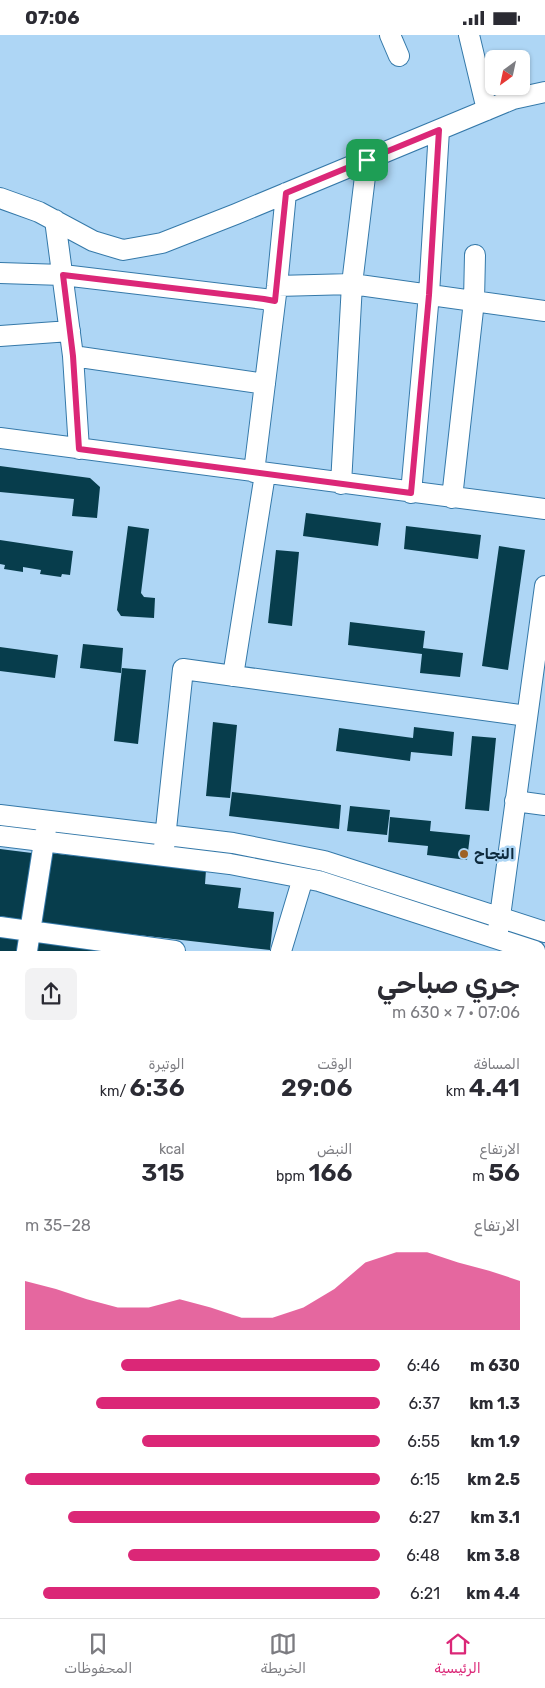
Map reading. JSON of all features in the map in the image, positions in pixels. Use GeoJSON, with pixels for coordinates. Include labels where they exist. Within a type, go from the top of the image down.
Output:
{"type":"FeatureCollection","features":[{"type":"Feature","properties":{"kind":"street"},"geometry":{"type":"LineString","coordinates":[[390,35],[399,57]]}},
{"type":"Feature","properties":{"kind":"street"},"geometry":{"type":"LineString","coordinates":[[469,35],[487,110]]}},
{"type":"Feature","properties":{"kind":"street"},"geometry":{"type":"LineString","coordinates":[[0,198],[40,212],[93,241],[123,250],[162,243],[513,99],[545,91]]}},
{"type":"Feature","properties":{"kind":"street"},"geometry":{"type":"LineString","coordinates":[[411,493],[429,295],[439,130]]}},
{"type":"Feature","properties":{"kind":"street"},"geometry":{"type":"LineString","coordinates":[[340,484],[352,284],[367,160]]}},
{"type":"Feature","properties":{"kind":"street"},"geometry":{"type":"LineString","coordinates":[[233,676],[259,473],[265,383],[286,193]]}},
{"type":"Feature","properties":{"kind":"street"},"geometry":{"type":"LineString","coordinates":[[55,220],[73,356],[79,449]]}},
{"type":"Feature","properties":{"kind":"street"},"geometry":{"type":"LineString","coordinates":[[452,498],[474,301],[475,255]]}},
{"type":"Feature","properties":{"kind":"street"},"geometry":{"type":"LineString","coordinates":[[0,273],[63,275],[264,299],[276,294],[352,284],[545,311]]}},
{"type":"Feature","properties":{"kind":"street"},"geometry":{"type":"LineString","coordinates":[[0,336],[70,331]]}},
{"type":"Feature","properties":{"kind":"street"},"geometry":{"type":"LineString","coordinates":[[73,356],[265,383]]}},
{"type":"Feature","properties":{"kind":"street"},"geometry":{"type":"LineString","coordinates":[[0,435],[79,449],[545,509]]}},
{"type":"Feature","properties":{"kind":"street"},"geometry":{"type":"LineString","coordinates":[[497,938],[515,801],[533,710],[545,586]]}},
{"type":"Feature","properties":{"kind":"street"},"geometry":{"type":"LineString","coordinates":[[164,856],[164,836],[183,669],[533,710]]}},
{"type":"Feature","properties":{"kind":"street"},"geometry":{"type":"LineString","coordinates":[[515,801],[545,805]]}},
{"type":"Feature","properties":{"kind":"street"},"geometry":{"type":"LineString","coordinates":[[0,815],[233,843],[324,861],[545,932]]}},
{"type":"Feature","properties":{"kind":"street"},"geometry":{"type":"LineString","coordinates":[[27,951],[46,822]]}},
{"type":"Feature","properties":{"kind":"street"},"geometry":{"type":"LineString","coordinates":[[0,836],[230,864],[319,881],[535,951]]}},
{"type":"Feature","properties":{"kind":"street"},"geometry":{"type":"LineString","coordinates":[[281,951],[303,878]]}},
{"type":"Feature","properties":{"kind":"street"},"geometry":{"type":"LineString","coordinates":[[0,927],[163,950]]}},
{"type":"Feature","properties":{"kind":"building"},"geometry":{"type":"Polygon","coordinates":[[[0,466],[90,478],[100,487],[97,518],[72,516],[74,499],[0,492],[0,466]]]}},
{"type":"Feature","properties":{"kind":"building"},"geometry":{"type":"Polygon","coordinates":[[[306,513],[381,523],[378,546],[303,536],[306,513]]]}},
{"type":"Feature","properties":{"kind":"building"},"geometry":{"type":"Polygon","coordinates":[[[128,526],[149,529],[141,593],[144,597],[155,598],[154,618],[121,616],[117,610],[128,526]]]}},
{"type":"Feature","properties":{"kind":"building"},"geometry":{"type":"Polygon","coordinates":[[[406,526],[481,535],[478,559],[404,549],[406,526]]]}},
{"type":"Feature","properties":{"kind":"building"},"geometry":{"type":"Polygon","coordinates":[[[0,540],[73,551],[70,575],[62,574],[61,577],[40,574],[41,570],[23,567],[23,572],[4,569],[5,565],[0,564],[0,540]]]}},
{"type":"Feature","properties":{"kind":"building"},"geometry":{"type":"Polygon","coordinates":[[[499,546],[525,550],[508,670],[482,666],[499,546]]]}},
{"type":"Feature","properties":{"kind":"building"},"geometry":{"type":"Polygon","coordinates":[[[276,550],[299,552],[292,626],[268,623],[276,550]]]}},
{"type":"Feature","properties":{"kind":"building"},"geometry":{"type":"Polygon","coordinates":[[[350,622],[425,631],[423,648],[463,653],[460,677],[420,673],[422,654],[348,645],[350,622]]]}},
{"type":"Feature","properties":{"kind":"building"},"geometry":{"type":"Polygon","coordinates":[[[83,644],[123,648],[121,673],[80,668],[83,644]]]}},
{"type":"Feature","properties":{"kind":"building"},"geometry":{"type":"Polygon","coordinates":[[[0,647],[58,655],[55,678],[0,671],[0,647]]]}},
{"type":"Feature","properties":{"kind":"building"},"geometry":{"type":"Polygon","coordinates":[[[122,668],[146,670],[138,744],[114,741],[122,668]]]}},
{"type":"Feature","properties":{"kind":"building"},"geometry":{"type":"Polygon","coordinates":[[[213,722],[237,725],[230,798],[206,796],[213,722]]]}},
{"type":"Feature","properties":{"kind":"building"},"geometry":{"type":"Polygon","coordinates":[[[414,727],[454,732],[452,756],[411,752],[410,761],[336,751],[339,728],[413,738],[414,727]]]}},
{"type":"Feature","properties":{"kind":"building"},"geometry":{"type":"Polygon","coordinates":[[[472,736],[496,738],[489,811],[465,809],[472,736]]]}},
{"type":"Feature","properties":{"kind":"building"},"geometry":{"type":"Polygon","coordinates":[[[232,792],[341,805],[339,829],[229,816],[232,792]]]}},
{"type":"Feature","properties":{"kind":"building"},"geometry":{"type":"Polygon","coordinates":[[[350,806],[390,810],[387,835],[347,831],[350,806]]]}},
{"type":"Feature","properties":{"kind":"building"},"geometry":{"type":"Polygon","coordinates":[[[390,817],[431,821],[430,831],[470,835],[467,860],[427,855],[428,846],[388,842],[390,817]]]}},
{"type":"Feature","properties":{"kind":"building"},"geometry":{"type":"Polygon","coordinates":[[[0,849],[32,853],[23,920],[0,916],[0,849]]]}},
{"type":"Feature","properties":{"kind":"building"},"geometry":{"type":"Polygon","coordinates":[[[50,853],[206,870],[205,884],[241,888],[238,908],[274,912],[270,950],[42,924],[50,853]]]}},
{"type":"Feature","properties":{"kind":"building"},"geometry":{"type":"Polygon","coordinates":[[[0,933],[21,936],[18,951],[0,951],[0,933]]]}},
{"type":"Feature","properties":{"kind":"building"},"geometry":{"type":"Polygon","coordinates":[[[37,940],[105,951],[36,951],[37,940]]]}},
{"type":"Feature","properties":{"kind":"place","name":"النجاح"},"geometry":{"type":"Point","coordinates":[464,854]}},
{"type":"Feature","properties":{"kind":"route"},"geometry":{"type":"LineString","coordinates":[[439,130],[429,295],[411,493],[79,449],[73,356],[63,275],[275,301],[286,193],[367,160],[439,130]]}}]}
